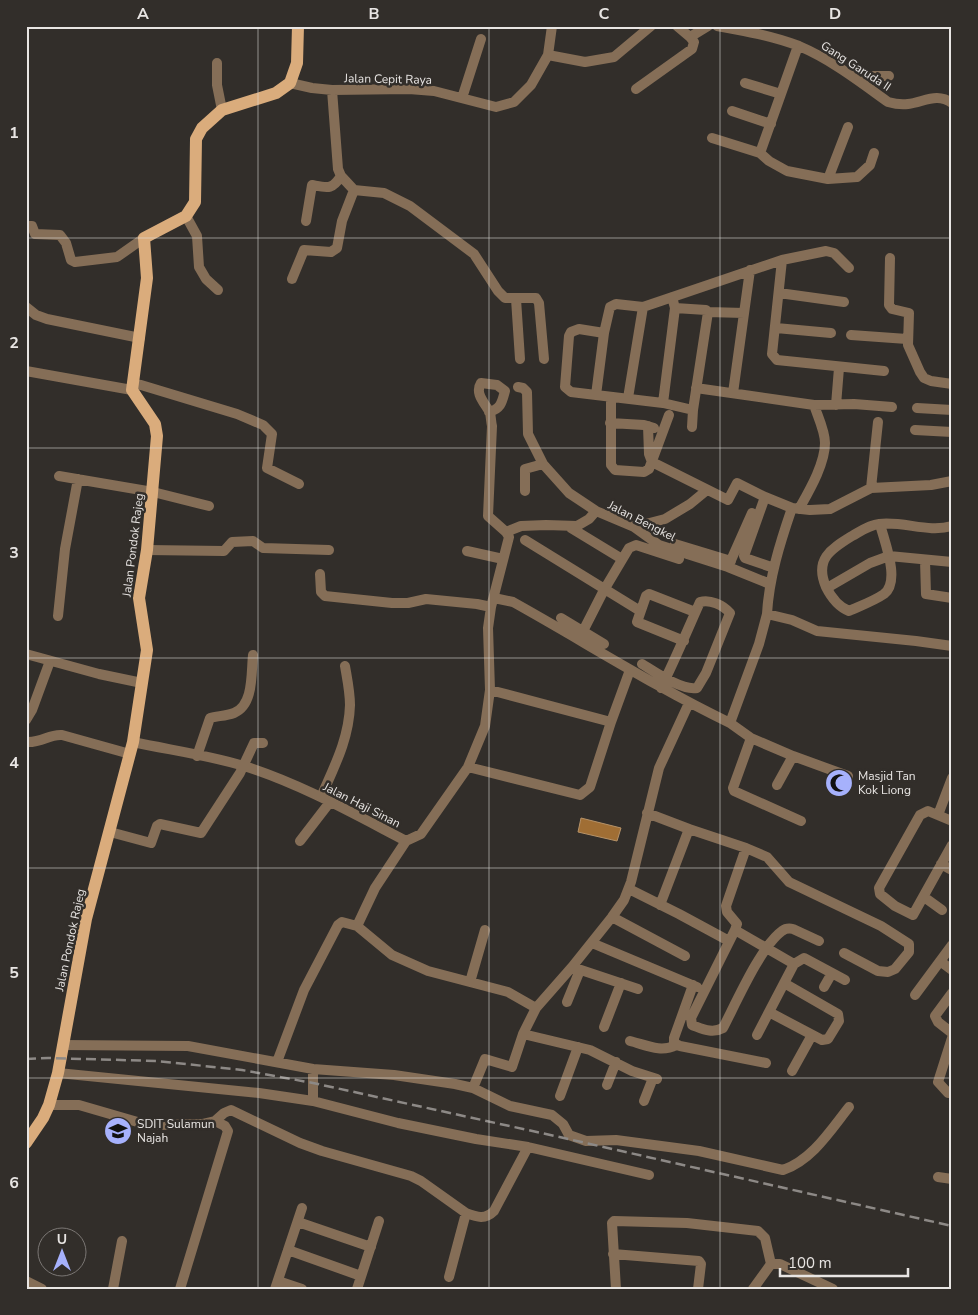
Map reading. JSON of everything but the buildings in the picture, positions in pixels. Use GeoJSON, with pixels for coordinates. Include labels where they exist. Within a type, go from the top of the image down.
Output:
{"type":"FeatureCollection","features":[{"type":"Feature","properties":{"kind":"main road"},"geometry":{"type":"LineString","coordinates":[[132,387],[147,278],[144,238],[186,216],[194,202],[196,139],[202,128],[222,110],[276,93],[290,83],[297,63],[298,26]]}},
{"type":"Feature","properties":{"kind":"main road","name":"Jalan Pondok Rajeg"},"geometry":{"type":"LineString","coordinates":[[26,1143],[44,1118],[58,1073],[86,919],[131,748],[147,650],[139,598],[147,550],[157,436],[155,424],[132,387]]}},
{"type":"Feature","properties":{"kind":"street"},"geometry":{"type":"LineString","coordinates":[[552,26],[548,55],[585,62],[614,57],[651,26]]}},
{"type":"Feature","properties":{"kind":"street"},"geometry":{"type":"LineString","coordinates":[[636,89],[692,49],[694,42],[677,26]]}},
{"type":"Feature","properties":{"kind":"street"},"geometry":{"type":"LineString","coordinates":[[690,37],[708,26]]}},
{"type":"Feature","properties":{"kind":"street","name":"Gang Garuda II"},"geometry":{"type":"LineString","coordinates":[[717,26],[752,32],[798,46],[852,76],[893,104],[910,104],[936,97],[947,99],[952,103]]}},
{"type":"Feature","properties":{"kind":"street"},"geometry":{"type":"LineString","coordinates":[[462,98],[481,39]]}},
{"type":"Feature","properties":{"kind":"street"},"geometry":{"type":"LineString","coordinates":[[760,153],[798,46]]}},
{"type":"Feature","properties":{"kind":"street","name":"Jalan Cepit Raya"},"geometry":{"type":"LineString","coordinates":[[290,83],[332,90],[409,89],[434,91],[496,107],[514,102],[531,85],[548,55]]}},
{"type":"Feature","properties":{"kind":"street"},"geometry":{"type":"LineString","coordinates":[[217,63],[217,85],[222,110]]}},
{"type":"Feature","properties":{"kind":"street"},"geometry":{"type":"LineString","coordinates":[[852,76],[890,76]]}},
{"type":"Feature","properties":{"kind":"street"},"geometry":{"type":"LineString","coordinates":[[745,83],[781,94]]}},
{"type":"Feature","properties":{"kind":"street"},"geometry":{"type":"LineString","coordinates":[[332,90],[338,169],[341,176],[354,190],[384,193],[410,206],[474,254],[498,291],[505,298],[536,298],[539,303],[544,359]]}},
{"type":"Feature","properties":{"kind":"street"},"geometry":{"type":"LineString","coordinates":[[732,111],[771,124]]}},
{"type":"Feature","properties":{"kind":"street"},"geometry":{"type":"LineString","coordinates":[[828,179],[848,127]]}},
{"type":"Feature","properties":{"kind":"street"},"geometry":{"type":"LineString","coordinates":[[712,138],[760,153],[769,161],[787,170],[828,179],[857,177],[870,165],[874,153]]}},
{"type":"Feature","properties":{"kind":"street"},"geometry":{"type":"LineString","coordinates":[[306,222],[312,185],[328,188],[335,184],[341,176]]}},
{"type":"Feature","properties":{"kind":"street"},"geometry":{"type":"LineString","coordinates":[[292,278],[304,250],[331,252],[337,248],[342,222],[354,190]]}},
{"type":"Feature","properties":{"kind":"street"},"geometry":{"type":"LineString","coordinates":[[186,216],[197,236],[199,267],[206,279],[218,290]]}},
{"type":"Feature","properties":{"kind":"street"},"geometry":{"type":"LineString","coordinates":[[26,226],[32,226],[35,234],[60,235],[66,243],[71,260],[75,262],[117,257],[144,238]]}},
{"type":"Feature","properties":{"kind":"street"},"geometry":{"type":"LineString","coordinates":[[596,395],[604,333],[610,307],[616,304],[643,307],[782,260],[826,251],[834,254],[849,268]]}},
{"type":"Feature","properties":{"kind":"street"},"geometry":{"type":"LineString","coordinates":[[890,258],[889,305],[892,309],[909,313],[908,345],[920,372],[924,378],[931,381],[952,384]]}},
{"type":"Feature","properties":{"kind":"street"},"geometry":{"type":"LineString","coordinates":[[782,260],[772,354],[777,360],[839,368],[884,371]]}},
{"type":"Feature","properties":{"kind":"street"},"geometry":{"type":"LineString","coordinates":[[733,393],[750,270]]}},
{"type":"Feature","properties":{"kind":"street"},"geometry":{"type":"LineString","coordinates":[[779,293],[844,302]]}},
{"type":"Feature","properties":{"kind":"street"},"geometry":{"type":"LineString","coordinates":[[663,403],[675,308],[672,297]]}},
{"type":"Feature","properties":{"kind":"street"},"geometry":{"type":"LineString","coordinates":[[516,299],[520,358]]}},
{"type":"Feature","properties":{"kind":"street"},"geometry":{"type":"LineString","coordinates":[[26,307],[36,315],[47,320],[140,338]]}},
{"type":"Feature","properties":{"kind":"street"},"geometry":{"type":"LineString","coordinates":[[628,398],[643,307]]}},
{"type":"Feature","properties":{"kind":"street"},"geometry":{"type":"LineString","coordinates":[[675,308],[706,310],[708,312],[744,313]]}},
{"type":"Feature","properties":{"kind":"street"},"geometry":{"type":"LineString","coordinates":[[692,427],[708,312]]}},
{"type":"Feature","properties":{"kind":"street"},"geometry":{"type":"LineString","coordinates":[[604,333],[579,328],[571,332],[564,387],[571,392],[663,403],[693,410]]}},
{"type":"Feature","properties":{"kind":"street"},"geometry":{"type":"LineString","coordinates":[[776,328],[831,333]]}},
{"type":"Feature","properties":{"kind":"street"},"geometry":{"type":"LineString","coordinates":[[850,335],[907,339]]}},
{"type":"Feature","properties":{"kind":"street"},"geometry":{"type":"LineString","coordinates":[[836,405],[839,368]]}},
{"type":"Feature","properties":{"kind":"street"},"geometry":{"type":"LineString","coordinates":[[26,371],[132,387],[141,385],[237,414],[263,425],[272,434],[268,468],[299,484]]}},
{"type":"Feature","properties":{"kind":"street","name":"Jalan Bengkel"},"geometry":{"type":"LineString","coordinates":[[518,386],[527,392],[528,434],[543,464],[569,493],[596,511],[634,527],[658,545],[729,564],[770,584]]}},
{"type":"Feature","properties":{"kind":"street"},"geometry":{"type":"LineString","coordinates":[[696,388],[814,405],[892,406]]}},
{"type":"Feature","properties":{"kind":"street"},"geometry":{"type":"LineString","coordinates":[[611,398],[610,465],[616,470],[644,472],[649,469],[669,415]]}},
{"type":"Feature","properties":{"kind":"street"},"geometry":{"type":"LineString","coordinates":[[730,723],[760,644],[774,568],[796,509],[813,483],[824,453],[825,441],[814,405]]}},
{"type":"Feature","properties":{"kind":"street"},"geometry":{"type":"LineString","coordinates":[[917,408],[952,410]]}},
{"type":"Feature","properties":{"kind":"street"},"geometry":{"type":"LineString","coordinates":[[489,412],[492,426],[488,516],[506,532],[521,526],[546,524],[577,526],[589,519],[596,511]]}},
{"type":"Feature","properties":{"kind":"street"},"geometry":{"type":"LineString","coordinates":[[871,488],[878,422]]}},
{"type":"Feature","properties":{"kind":"street"},"geometry":{"type":"LineString","coordinates":[[610,423],[648,426],[663,431]]}},
{"type":"Feature","properties":{"kind":"street"},"geometry":{"type":"LineString","coordinates":[[648,426],[649,454],[652,462],[728,500],[737,483],[765,497],[796,509],[830,509],[871,488],[931,485],[952,481]]}},
{"type":"Feature","properties":{"kind":"street"},"geometry":{"type":"LineString","coordinates":[[915,430],[952,432]]}},
{"type":"Feature","properties":{"kind":"street"},"geometry":{"type":"LineString","coordinates":[[525,491],[525,468],[543,464]]}},
{"type":"Feature","properties":{"kind":"street"},"geometry":{"type":"LineString","coordinates":[[59,476],[153,492],[209,506]]}},
{"type":"Feature","properties":{"kind":"street"},"geometry":{"type":"LineString","coordinates":[[58,616],[65,549],[78,479]]}},
{"type":"Feature","properties":{"kind":"street"},"geometry":{"type":"LineString","coordinates":[[634,527],[665,519],[690,504],[707,490]]}},
{"type":"Feature","properties":{"kind":"street"},"geometry":{"type":"LineString","coordinates":[[765,497],[744,556],[774,568]]}},
{"type":"Feature","properties":{"kind":"street"},"geometry":{"type":"LineString","coordinates":[[729,564],[752,512]]}},
{"type":"Feature","properties":{"kind":"street"},"geometry":{"type":"LineString","coordinates":[[880,524],[889,556],[891,584],[885,594],[849,611],[841,608],[827,588],[822,571],[824,561],[830,549],[867,527],[880,524],[950,528]]}},
{"type":"Feature","properties":{"kind":"street"},"geometry":{"type":"LineString","coordinates":[[571,528],[622,558]]}},
{"type":"Feature","properties":{"kind":"street","name":"Jalan Haji Sinan"},"geometry":{"type":"LineString","coordinates":[[26,742],[41,742],[56,734],[131,748],[197,756],[243,766],[285,780],[406,842],[421,834],[468,767],[485,726],[490,690],[488,628],[492,603],[509,537],[506,532]]}},
{"type":"Feature","properties":{"kind":"street"},"geometry":{"type":"LineString","coordinates":[[525,540],[637,609]]}},
{"type":"Feature","properties":{"kind":"street"},"geometry":{"type":"LineString","coordinates":[[147,550],[224,551],[232,542],[253,541],[263,548],[329,550]]}},
{"type":"Feature","properties":{"kind":"street"},"geometry":{"type":"LineString","coordinates":[[581,636],[604,590],[629,548],[636,545],[663,555],[698,564]]}},
{"type":"Feature","properties":{"kind":"street"},"geometry":{"type":"LineString","coordinates":[[467,551],[503,559]]}},
{"type":"Feature","properties":{"kind":"street"},"geometry":{"type":"LineString","coordinates":[[827,588],[870,563],[889,556],[952,562]]}},
{"type":"Feature","properties":{"kind":"street"},"geometry":{"type":"LineString","coordinates":[[925,560],[926,594],[952,598]]}},
{"type":"Feature","properties":{"kind":"street"},"geometry":{"type":"LineString","coordinates":[[320,574],[321,592],[326,596],[392,603],[408,603],[426,599],[477,604],[512,602],[581,636],[604,644]]}},
{"type":"Feature","properties":{"kind":"street"},"geometry":{"type":"LineString","coordinates":[[684,641],[637,622],[646,596],[650,594],[696,612]]}},
{"type":"Feature","properties":{"kind":"street"},"geometry":{"type":"LineString","coordinates":[[561,618],[581,636],[630,670],[664,683],[692,689],[698,688],[706,674],[730,613],[725,607],[706,600],[700,602],[664,683]]}},
{"type":"Feature","properties":{"kind":"street"},"geometry":{"type":"LineString","coordinates":[[767,614],[792,620],[817,631],[952,646]]}},
{"type":"Feature","properties":{"kind":"street"},"geometry":{"type":"LineString","coordinates":[[26,654],[99,674],[142,683]]}},
{"type":"Feature","properties":{"kind":"street"},"geometry":{"type":"LineString","coordinates":[[197,756],[210,718],[234,713],[243,707],[249,693],[253,655]]}},
{"type":"Feature","properties":{"kind":"street"},"geometry":{"type":"LineString","coordinates":[[26,720],[32,710],[50,661]]}},
{"type":"Feature","properties":{"kind":"street"},"geometry":{"type":"LineString","coordinates":[[642,664],[689,703],[730,723],[751,738],[848,776]]}},
{"type":"Feature","properties":{"kind":"street"},"geometry":{"type":"LineString","coordinates":[[300,841],[325,799],[348,728],[350,703],[345,666]]}},
{"type":"Feature","properties":{"kind":"street"},"geometry":{"type":"LineString","coordinates":[[468,767],[580,795],[590,787],[630,670]]}},
{"type":"Feature","properties":{"kind":"street"},"geometry":{"type":"LineString","coordinates":[[490,690],[611,722]]}},
{"type":"Feature","properties":{"kind":"street"},"geometry":{"type":"LineString","coordinates":[[473,1088],[485,1059],[512,1066],[523,1034],[536,1008],[576,968],[624,900],[629,890],[659,768],[689,703]]}},
{"type":"Feature","properties":{"kind":"street"},"geometry":{"type":"LineString","coordinates":[[751,738],[733,788],[734,791],[801,821]]}},
{"type":"Feature","properties":{"kind":"street"},"geometry":{"type":"LineString","coordinates":[[110,832],[151,843],[157,826],[160,824],[201,833],[243,766],[254,743],[263,742]]}},
{"type":"Feature","properties":{"kind":"street"},"geometry":{"type":"LineString","coordinates":[[777,785],[793,756]]}},
{"type":"Feature","properties":{"kind":"street"},"geometry":{"type":"LineString","coordinates":[[938,815],[952,778]]}},
{"type":"Feature","properties":{"kind":"street"},"geometry":{"type":"LineString","coordinates":[[952,821],[928,812],[920,816],[879,888],[882,897],[913,915],[952,845]]}},
{"type":"Feature","properties":{"kind":"street"},"geometry":{"type":"LineString","coordinates":[[647,813],[746,848],[770,859],[789,882],[881,926],[909,944],[909,952],[895,969],[888,972],[878,971],[844,953]]}},
{"type":"Feature","properties":{"kind":"street"},"geometry":{"type":"LineString","coordinates":[[660,905],[689,829]]}},
{"type":"Feature","properties":{"kind":"street"},"geometry":{"type":"LineString","coordinates":[[357,926],[375,888],[406,842]]}},
{"type":"Feature","properties":{"kind":"street"},"geometry":{"type":"LineString","coordinates":[[746,848],[726,906],[727,912],[736,924],[735,930],[691,1018],[692,1025],[711,1032],[722,1028],[767,947],[782,931],[789,928],[819,941]]}},
{"type":"Feature","properties":{"kind":"street"},"geometry":{"type":"LineString","coordinates":[[941,864],[952,870]]}},
{"type":"Feature","properties":{"kind":"street"},"geometry":{"type":"LineString","coordinates":[[629,890],[729,941]]}},
{"type":"Feature","properties":{"kind":"street"},"geometry":{"type":"LineString","coordinates":[[924,897],[942,910]]}},
{"type":"Feature","properties":{"kind":"street"},"geometry":{"type":"LineString","coordinates":[[612,917],[685,956]]}},
{"type":"Feature","properties":{"kind":"street"},"geometry":{"type":"LineString","coordinates":[[277,1062],[304,990],[338,925],[342,922],[357,926],[392,955],[428,971],[508,992],[536,1008]]}},
{"type":"Feature","properties":{"kind":"street"},"geometry":{"type":"LineString","coordinates":[[470,982],[484,930]]}},
{"type":"Feature","properties":{"kind":"street"},"geometry":{"type":"LineString","coordinates":[[735,930],[794,964]]}},
{"type":"Feature","properties":{"kind":"street"},"geometry":{"type":"LineString","coordinates":[[592,943],[704,990]]}},
{"type":"Feature","properties":{"kind":"street"},"geometry":{"type":"LineString","coordinates":[[915,995],[952,945]]}},
{"type":"Feature","properties":{"kind":"street"},"geometry":{"type":"LineString","coordinates":[[757,1035],[794,964],[804,958],[845,980]]}},
{"type":"Feature","properties":{"kind":"street"},"geometry":{"type":"LineString","coordinates":[[940,961],[952,970]]}},
{"type":"Feature","properties":{"kind":"street"},"geometry":{"type":"LineString","coordinates":[[576,968],[638,989]]}},
{"type":"Feature","properties":{"kind":"street"},"geometry":{"type":"LineString","coordinates":[[567,1002],[576,968]]}},
{"type":"Feature","properties":{"kind":"street"},"geometry":{"type":"LineString","coordinates":[[824,987],[832,973]]}},
{"type":"Feature","properties":{"kind":"street"},"geometry":{"type":"LineString","coordinates":[[769,1012],[822,1040],[828,1039],[839,1021],[838,1014],[784,983]]}},
{"type":"Feature","properties":{"kind":"street"},"geometry":{"type":"LineString","coordinates":[[604,1027],[621,984]]}},
{"type":"Feature","properties":{"kind":"street"},"geometry":{"type":"LineString","coordinates":[[676,1045],[674,1038],[693,985]]}},
{"type":"Feature","properties":{"kind":"street"},"geometry":{"type":"LineString","coordinates":[[952,993],[935,1016],[938,1022],[952,1033]]}},
{"type":"Feature","properties":{"kind":"street"},"geometry":{"type":"LineString","coordinates":[[523,1034],[590,1050],[632,1071],[655,1078],[644,1100]]}},
{"type":"Feature","properties":{"kind":"street"},"geometry":{"type":"LineString","coordinates":[[792,1071],[812,1035]]}},
{"type":"Feature","properties":{"kind":"street"},"geometry":{"type":"LineString","coordinates":[[952,1038],[949,1055],[938,1082],[948,1093],[952,1094]]}},
{"type":"Feature","properties":{"kind":"street"},"geometry":{"type":"LineString","coordinates":[[630,1041],[661,1049],[669,1049],[676,1045],[766,1063]]}},
{"type":"Feature","properties":{"kind":"street"},"geometry":{"type":"LineString","coordinates":[[63,1045],[188,1046],[313,1069],[394,1075],[473,1088],[510,1106],[552,1115],[563,1124],[569,1135],[586,1141],[616,1140],[699,1151],[783,1170],[794,1166],[818,1146],[849,1107]]}},
{"type":"Feature","properties":{"kind":"street"},"geometry":{"type":"LineString","coordinates":[[560,1096],[578,1047]]}},
{"type":"Feature","properties":{"kind":"street"},"geometry":{"type":"LineString","coordinates":[[607,1085],[616,1062]]}},
{"type":"Feature","properties":{"kind":"street"},"geometry":{"type":"LineString","coordinates":[[313,1069],[313,1101]]}},
{"type":"Feature","properties":{"kind":"street"},"geometry":{"type":"LineString","coordinates":[[58,1073],[259,1093],[313,1101],[398,1123],[476,1139],[528,1147],[649,1175]]}},
{"type":"Feature","properties":{"kind":"street"},"geometry":{"type":"LineString","coordinates":[[49,1105],[79,1105],[157,1126],[202,1124],[215,1121],[224,1113],[232,1110],[300,1143],[412,1176],[466,1213],[484,1218],[490,1216],[510,1183],[528,1147]]}},
{"type":"Feature","properties":{"kind":"street"},"geometry":{"type":"LineString","coordinates":[[180,1289],[228,1131],[225,1126],[215,1121]]}},
{"type":"Feature","properties":{"kind":"street"},"geometry":{"type":"LineString","coordinates":[[938,1177],[952,1180]]}},
{"type":"Feature","properties":{"kind":"street"},"geometry":{"type":"LineString","coordinates":[[302,1208],[276,1285],[302,1289]]}},
{"type":"Feature","properties":{"kind":"street"},"geometry":{"type":"LineString","coordinates":[[449,1277],[466,1213]]}},
{"type":"Feature","properties":{"kind":"street"},"geometry":{"type":"LineString","coordinates":[[357,1289],[379,1221]]}},
{"type":"Feature","properties":{"kind":"street"},"geometry":{"type":"LineString","coordinates":[[616,1289],[612,1223],[614,1221],[687,1223],[758,1231],[765,1238],[771,1264],[753,1289]]}},
{"type":"Feature","properties":{"kind":"street"},"geometry":{"type":"LineString","coordinates":[[298,1222],[370,1247]]}},
{"type":"Feature","properties":{"kind":"street"},"geometry":{"type":"LineString","coordinates":[[113,1289],[122,1241]]}},
{"type":"Feature","properties":{"kind":"street"},"geometry":{"type":"LineString","coordinates":[[288,1250],[361,1276]]}},
{"type":"Feature","properties":{"kind":"street"},"geometry":{"type":"LineString","coordinates":[[613,1254],[699,1261],[701,1264],[698,1289]]}},
{"type":"Feature","properties":{"kind":"street"},"geometry":{"type":"LineString","coordinates":[[771,1264],[780,1264],[833,1289]]}},
{"type":"Feature","properties":{"kind":"street"},"geometry":{"type":"LineString","coordinates":[[26,1281],[42,1289]]}},
{"type":"Feature","properties":{"kind":"shaded area"},"geometry":{"type":"Polygon","coordinates":[[[581,818],[621,828],[617,841],[578,832],[581,818]]]}},
{"type":"Feature","properties":{"kind":"railway"},"geometry":{"type":"LineString","coordinates":[[26,1059],[157,1061],[242,1070],[313,1083],[555,1136],[952,1226]]}},
{"type":"Feature","properties":{"kind":"place","name":"Masjid Tan Kok Liong"},"geometry":{"type":"Point","coordinates":[839,783]}},
{"type":"Feature","properties":{"kind":"place","name":"SDIT Sulamun Najah"},"geometry":{"type":"Point","coordinates":[118,1131]}}]}
